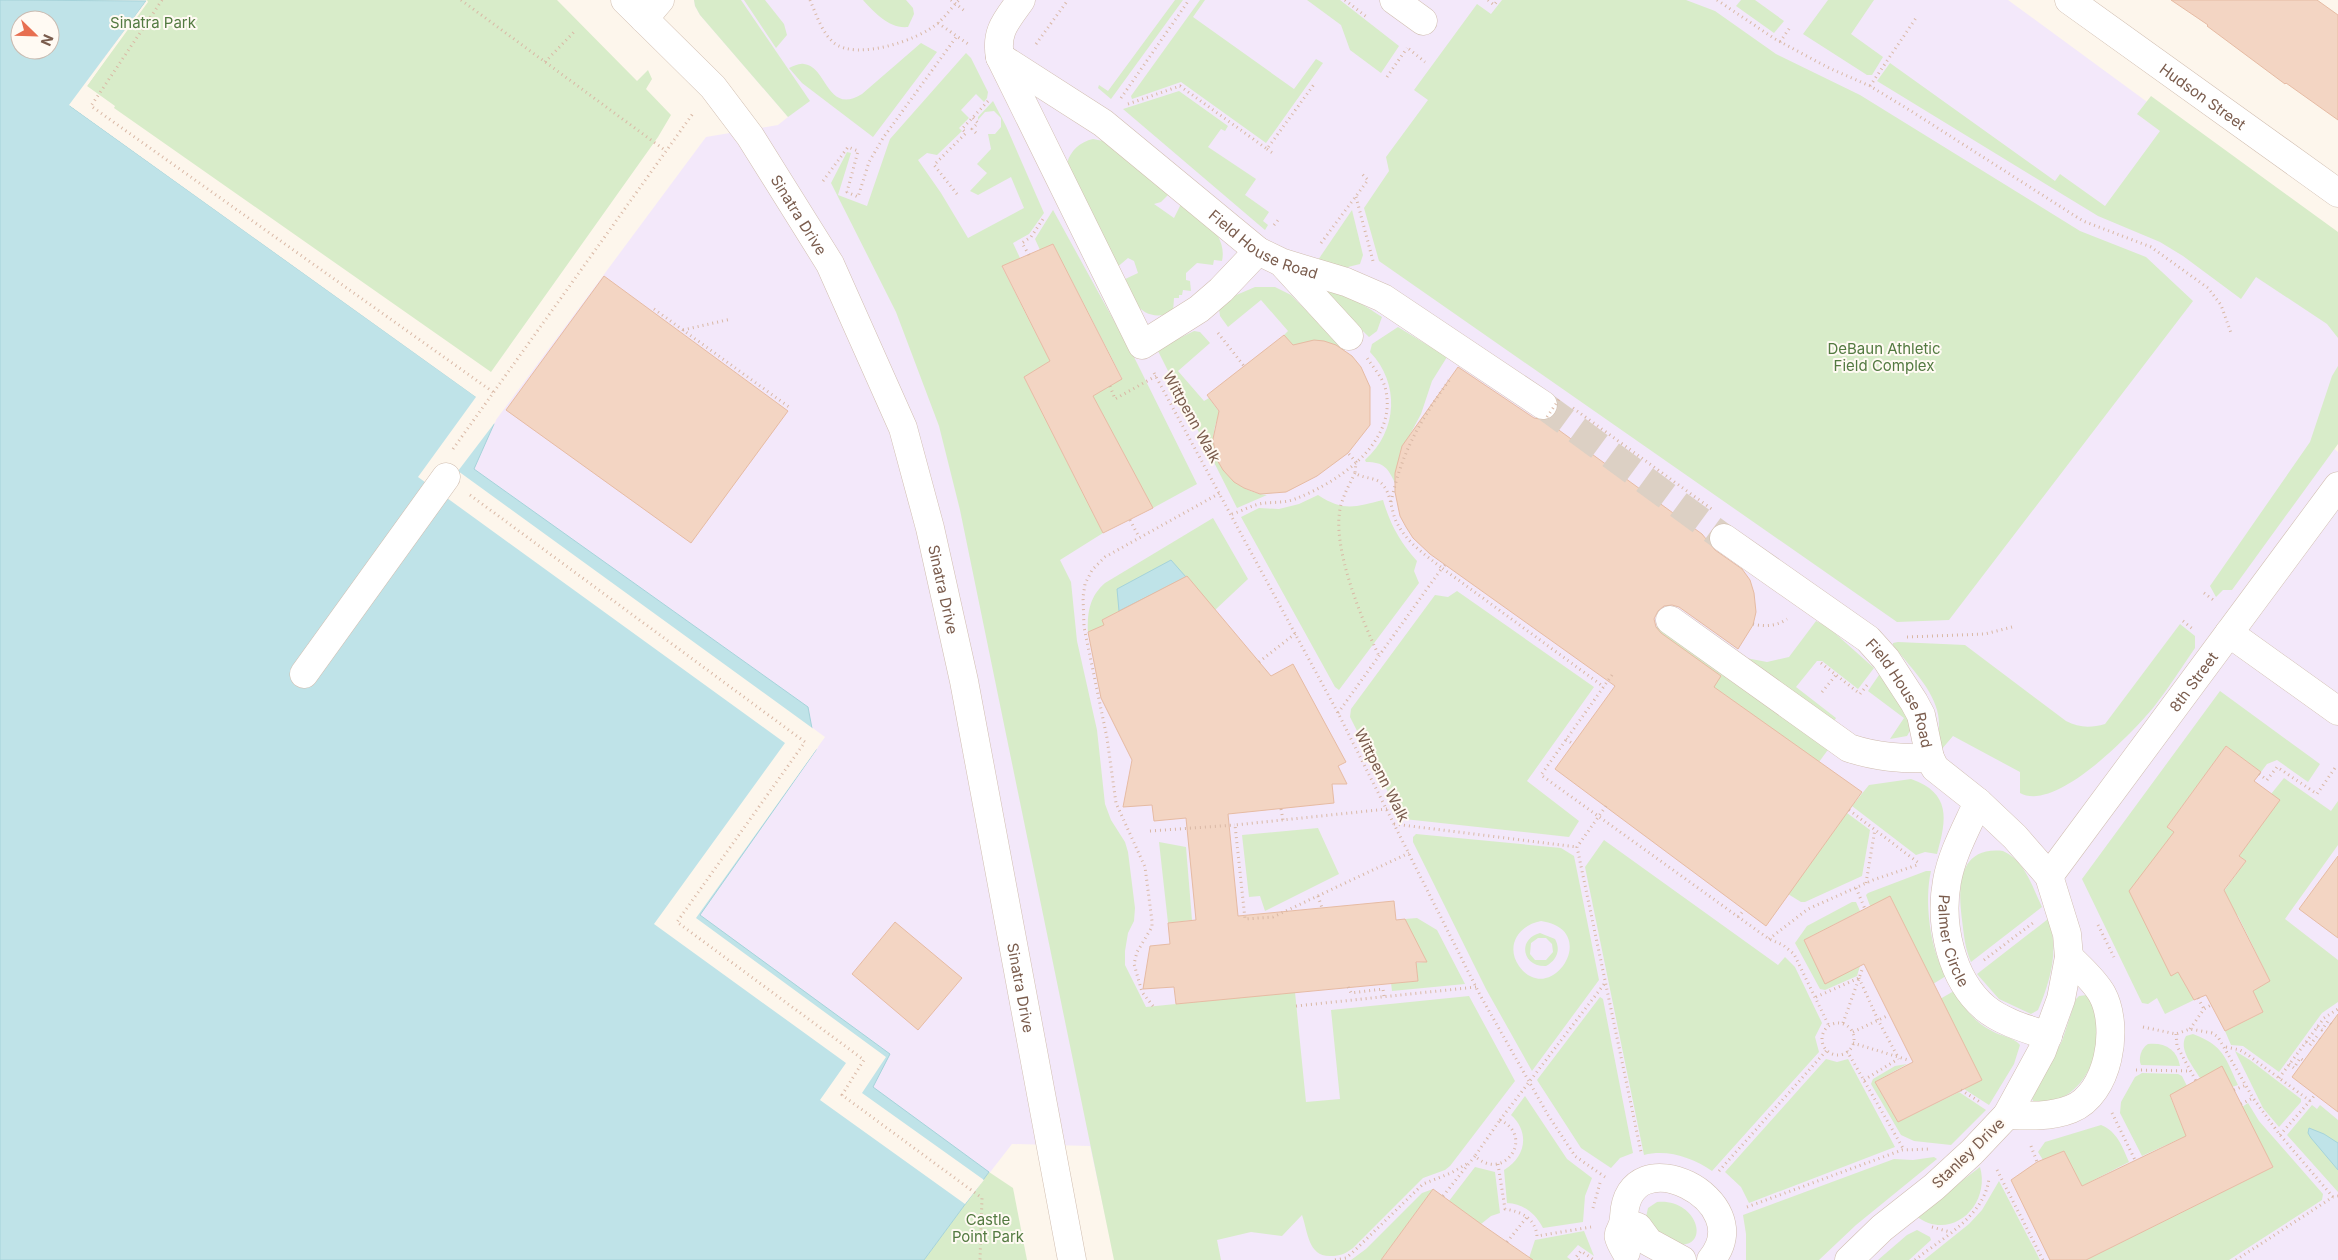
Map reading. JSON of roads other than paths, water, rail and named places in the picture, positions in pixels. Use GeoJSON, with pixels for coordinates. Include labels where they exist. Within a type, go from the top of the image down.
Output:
{"type":"FeatureCollection","features":[{"type":"Feature","properties":{"kind":"street"},"geometry":{"type":"LineString","coordinates":[[1021,0],[998,34],[997,44],[1000,57],[1142,345],[1198,310],[1221,290],[1258,251]]}},
{"type":"Feature","properties":{"kind":"street"},"geometry":{"type":"LineString","coordinates":[[1394,0],[1422,21]]}},
{"type":"Feature","properties":{"kind":"street","name":"Hudson Street"},"geometry":{"type":"LineString","coordinates":[[2069,0],[2338,193]]}},
{"type":"Feature","properties":{"kind":"street","name":"Sinatra Drive"},"geometry":{"type":"LineString","coordinates":[[643,6],[714,87],[750,136],[830,264],[903,428],[930,528],[964,682],[1072,1260]]}},
{"type":"Feature","properties":{"kind":"street","name":"Field House Road"},"geometry":{"type":"LineString","coordinates":[[1000,57],[1103,123],[1258,251],[1292,266],[1346,282],[1383,298],[1551,403]]}},
{"type":"Feature","properties":{"kind":"street"},"geometry":{"type":"LineString","coordinates":[[1292,266],[1350,336]]}},
{"type":"Feature","properties":{"kind":"street"},"geometry":{"type":"LineString","coordinates":[[304,674],[446,477]]}},
{"type":"Feature","properties":{"kind":"street","name":"8th Street"},"geometry":{"type":"LineString","coordinates":[[2049,876],[2338,486]]}},
{"type":"Feature","properties":{"kind":"street","name":"Field House Road"},"geometry":{"type":"LineString","coordinates":[[1720,525],[1868,639],[1886,660],[1914,702],[1926,730],[1930,758],[1935,768],[1978,802],[2014,836],[2049,876]]}},
{"type":"Feature","properties":{"kind":"street"},"geometry":{"type":"LineString","coordinates":[[1670,620],[1849,748],[1870,755],[1900,759],[1930,758]]}},
{"type":"Feature","properties":{"kind":"street"},"geometry":{"type":"LineString","coordinates":[[2229,633],[2338,711]]}},
{"type":"Feature","properties":{"kind":"street","name":"Palmer Circle"},"geometry":{"type":"LineString","coordinates":[[1978,802],[1952,860],[1947,881],[1946,920],[1952,958],[1961,977],[1976,998],[1990,1012],[2048,1036]]}},
{"type":"Feature","properties":{"kind":"street","name":"Stanley Drive"},"geometry":{"type":"LineString","coordinates":[[1849,1260],[1882,1228],[1934,1187],[1962,1161],[2042,1051],[2061,999],[2067,977],[2069,957],[2067,934],[2049,876]]}},
{"type":"Feature","properties":{"kind":"street"},"geometry":{"type":"LineString","coordinates":[[1998,1111],[2032,1116],[2072,1108],[2090,1094],[2107,1064],[2111,1034],[2107,1006],[2095,985],[2069,957]]}},
{"type":"Feature","properties":{"kind":"street"},"geometry":{"type":"LineString","coordinates":[[1626,1252],[1618,1238],[1618,1230],[1624,1223],[1624,1205],[1638,1187],[1661,1177],[1690,1185],[1711,1203],[1722,1228],[1718,1251],[1711,1260]]}},
{"type":"Feature","properties":{"kind":"street"},"geometry":{"type":"LineString","coordinates":[[1624,1223],[1638,1227],[1649,1242],[1682,1260]]}},
{"type":"Feature","properties":{"kind":"water"},"geometry":{"type":"Polygon","coordinates":[[[0,0],[146,1],[70,106],[479,399],[494,424],[474,469],[808,707],[816,750],[700,915],[890,1054],[873,1087],[989,1172],[924,1260],[0,1260],[0,0]]]}},
{"type":"Feature","properties":{"kind":"water"},"geometry":{"type":"Polygon","coordinates":[[[1171,560],[1186,577],[1119,611],[1117,589],[1171,560]]]}},
{"type":"Feature","properties":{"kind":"water"},"geometry":{"type":"Polygon","coordinates":[[[2309,1128],[2324,1134],[2338,1143],[2338,1170],[2311,1138],[2308,1133],[2309,1128]]]}},
{"type":"Feature","properties":{"kind":"tunnel"},"geometry":{"type":"LineString","coordinates":[[1543,405],[1724,538]]}},
{"type":"Feature","properties":{"kind":"park label","name":"Sinatra Park"},"geometry":{"type":"Point","coordinates":[153,22]}},
{"type":"Feature","properties":{"kind":"park label","name":"DeBaun Athletic Field Complex"},"geometry":{"type":"Point","coordinates":[1884,356]}},
{"type":"Feature","properties":{"kind":"park label","name":"Castle Point Park"},"geometry":{"type":"Point","coordinates":[988,1228]}}]}
